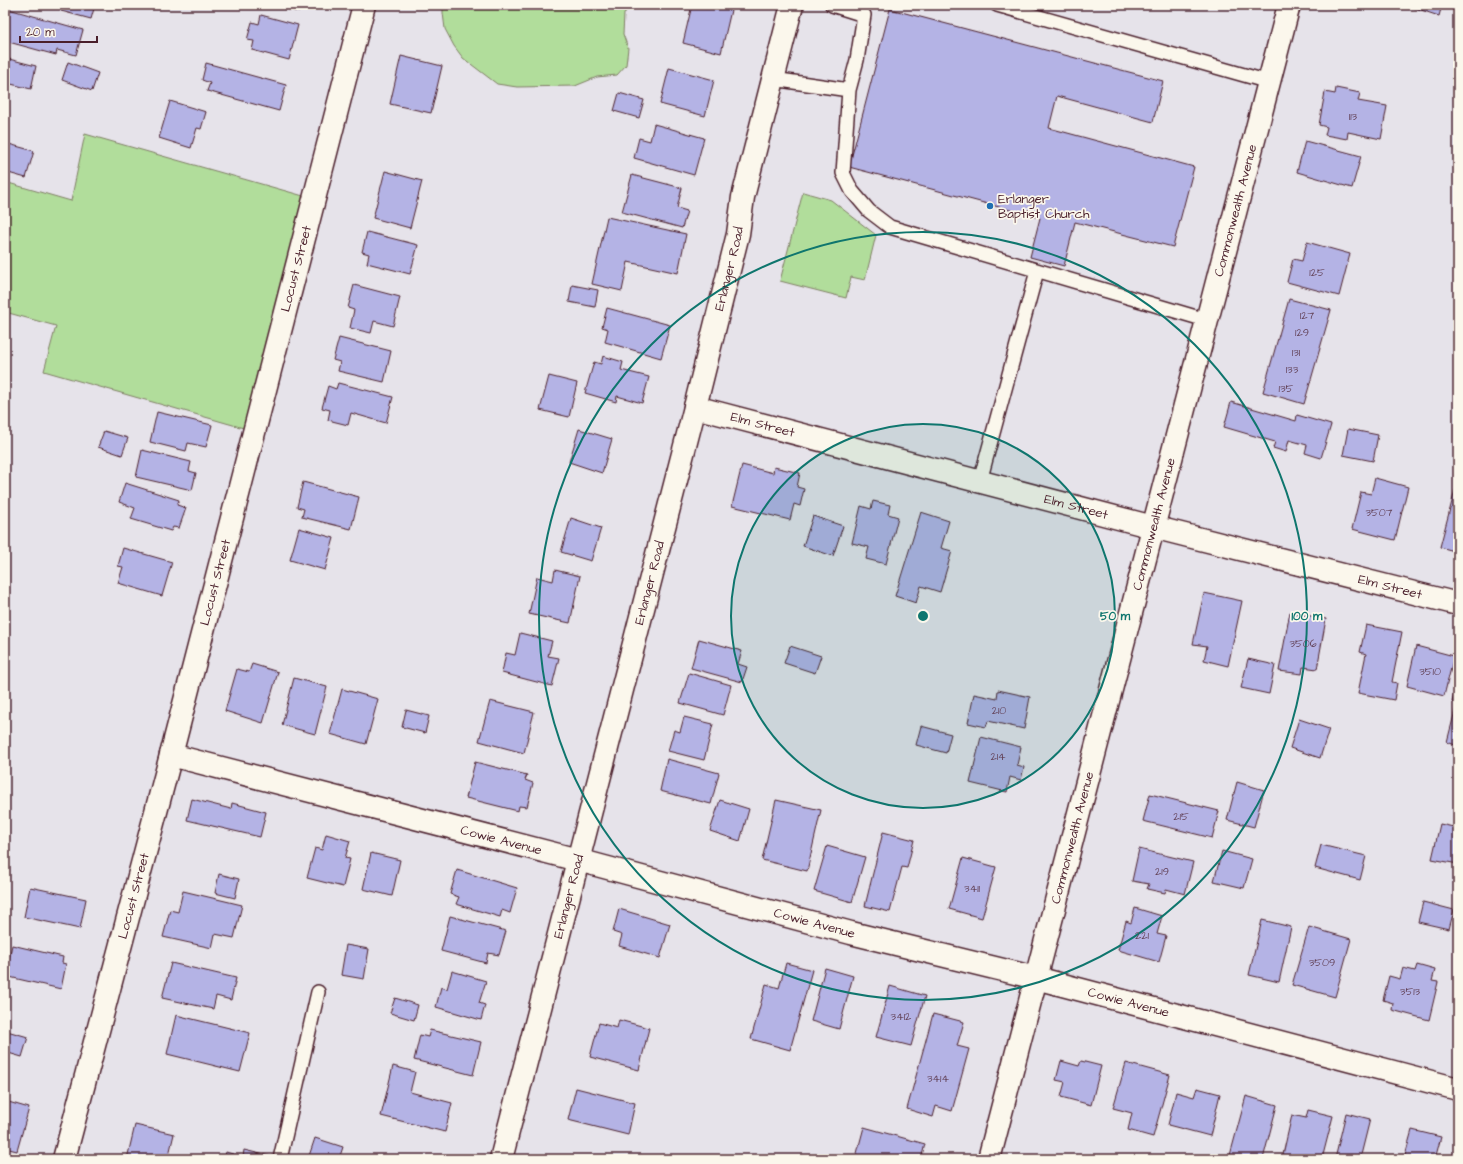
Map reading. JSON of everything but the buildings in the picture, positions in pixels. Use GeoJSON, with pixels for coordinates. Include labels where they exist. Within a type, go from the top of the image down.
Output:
{"type":"FeatureCollection","features":[{"type":"Feature","properties":{"kind":"street","name":"Locust Street"},"geometry":{"type":"LineString","coordinates":[[64,1159],[364,5]]}},
{"type":"Feature","properties":{"kind":"street","name":"Erlanger Road"},"geometry":{"type":"LineString","coordinates":[[501,1159],[695,406],[738,234],[743,197],[792,5]]}},
{"type":"Feature","properties":{"kind":"street","name":"Commonwealth Avenue"},"geometry":{"type":"LineString","coordinates":[[989,1159],[1288,5]]}},
{"type":"Feature","properties":{"kind":"street","name":"Elm Street"},"geometry":{"type":"LineString","coordinates":[[695,406],[1153,527],[1458,604]]}},
{"type":"Feature","properties":{"kind":"street","name":"Cowie Avenue"},"geometry":{"type":"LineString","coordinates":[[170,755],[578,860],[851,933],[1036,978],[1458,1089]]}},
{"type":"Feature","properties":{"kind":"lane"},"geometry":{"type":"LineString","coordinates":[[832,5],[865,10],[849,90],[843,173],[852,191],[869,210],[890,227],[1206,320]]}},
{"type":"Feature","properties":{"kind":"lane"},"geometry":{"type":"LineString","coordinates":[[1005,6],[1269,82]]}},
{"type":"Feature","properties":{"kind":"lane"},"geometry":{"type":"LineString","coordinates":[[773,78],[849,90]]}},
{"type":"Feature","properties":{"kind":"lane"},"geometry":{"type":"LineString","coordinates":[[980,481],[1037,271]]}},
{"type":"Feature","properties":{"kind":"lane"},"geometry":{"type":"LineString","coordinates":[[280,1159],[318,992]]}},
{"type":"Feature","properties":{"kind":"green space"},"geometry":{"type":"Polygon","coordinates":[[[443,5],[630,5],[624,14],[623,34],[628,48],[626,65],[617,75],[597,77],[575,86],[517,87],[497,84],[463,58],[454,46],[445,29],[443,5]]]}},
{"type":"Feature","properties":{"kind":"green space"},"geometry":{"type":"Polygon","coordinates":[[[85,134],[314,199],[254,431],[44,371],[56,326],[5,312],[5,182],[71,201],[85,134]]]}},
{"type":"Feature","properties":{"kind":"green space"},"geometry":{"type":"Polygon","coordinates":[[[803,192],[831,200],[876,235],[865,280],[851,277],[846,298],[780,281],[803,192]]]}},
{"type":"Feature","properties":{"kind":"place","name":"Erlanger Baptist Church"},"geometry":{"type":"Point","coordinates":[990,206]}}]}
